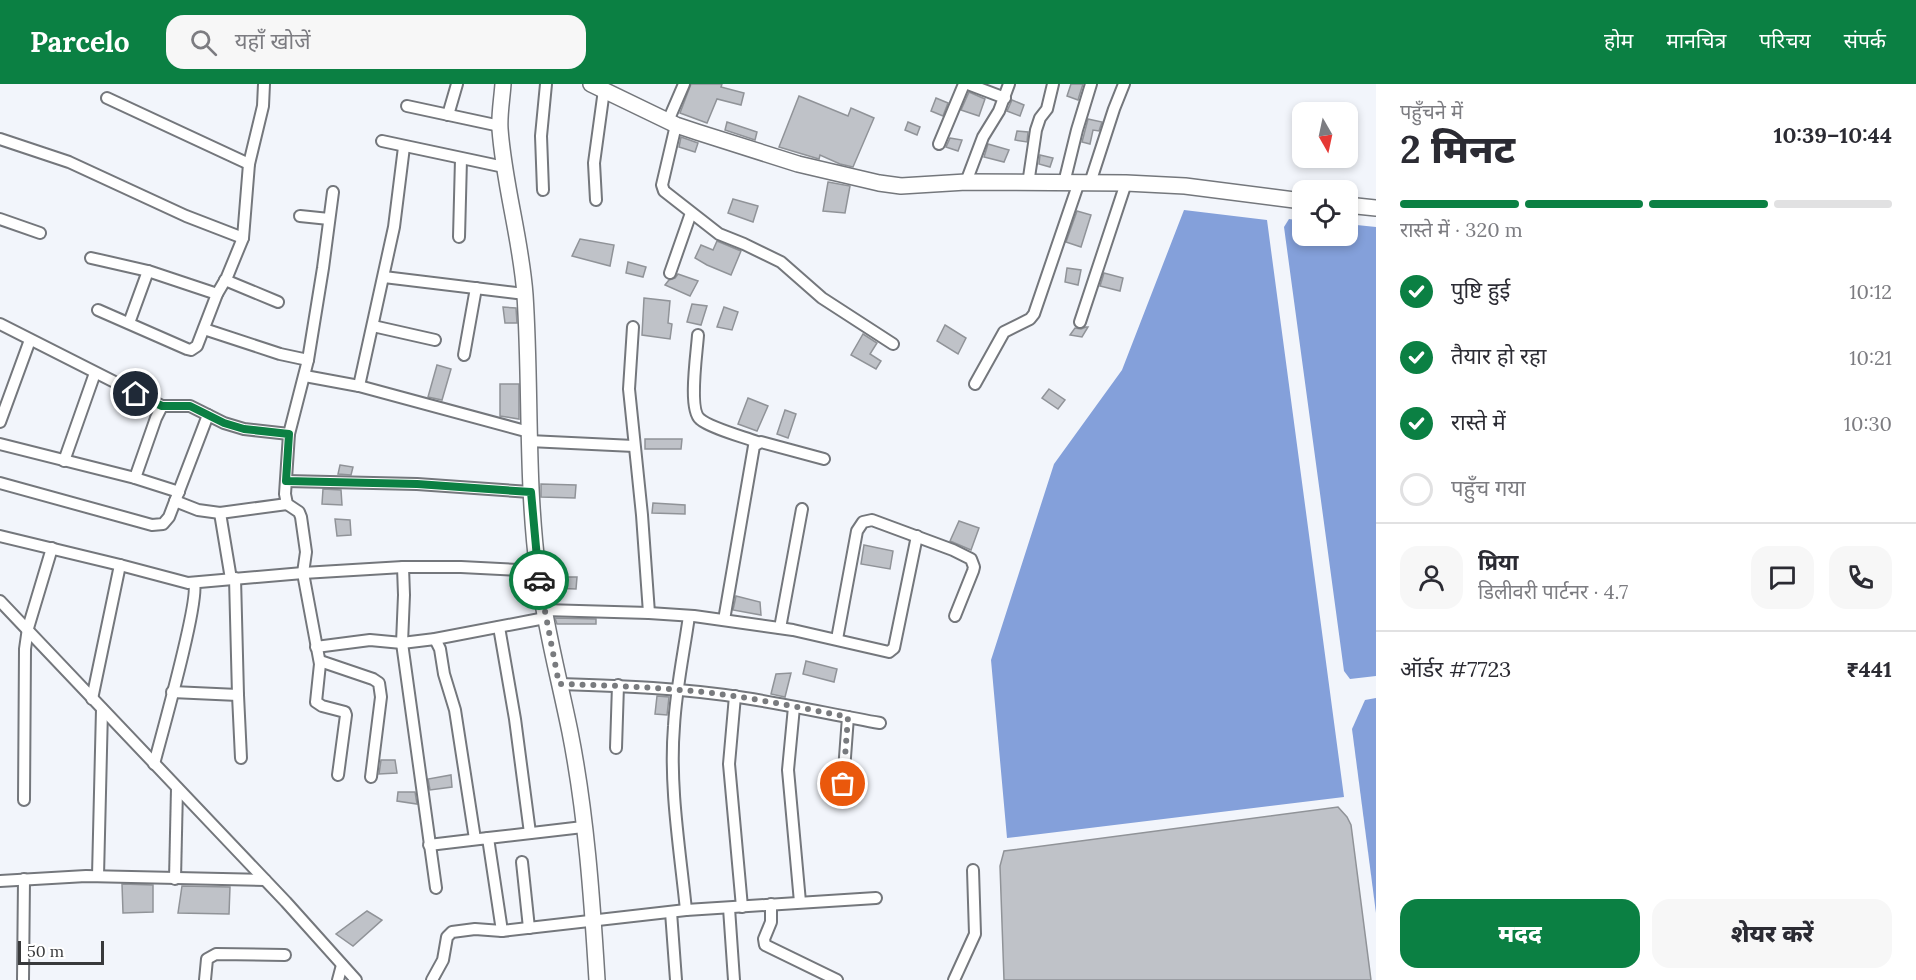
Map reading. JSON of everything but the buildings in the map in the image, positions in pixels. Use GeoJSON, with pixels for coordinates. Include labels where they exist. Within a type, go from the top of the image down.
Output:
{"type":"FeatureCollection","features":[{"type":"Feature","properties":{"kind":"street"},"geometry":{"type":"LineString","coordinates":[[98,310],[191,350],[198,346],[217,294],[243,238],[249,164],[263,106],[264,84]]}},
{"type":"Feature","properties":{"kind":"street"},"geometry":{"type":"LineString","coordinates":[[448,115],[457,84]]}},
{"type":"Feature","properties":{"kind":"street"},"geometry":{"type":"LineString","coordinates":[[503,84],[500,126],[504,167],[525,294],[531,492],[538,571],[580,792],[597,980]]}},
{"type":"Feature","properties":{"kind":"street"},"geometry":{"type":"LineString","coordinates":[[543,190],[541,136],[546,84]]}},
{"type":"Feature","properties":{"kind":"street"},"geometry":{"type":"LineString","coordinates":[[684,84],[672,123],[663,188],[668,196],[719,234],[781,262],[822,298],[893,344]]}},
{"type":"Feature","properties":{"kind":"street"},"geometry":{"type":"LineString","coordinates":[[939,144],[966,84],[1005,98]]}},
{"type":"Feature","properties":{"kind":"street"},"geometry":{"type":"LineString","coordinates":[[966,182],[983,137],[1005,98],[1009,84]]}},
{"type":"Feature","properties":{"kind":"street"},"geometry":{"type":"LineString","coordinates":[[1028,184],[1036,130],[1040,118],[1047,109],[1053,84]]}},
{"type":"Feature","properties":{"kind":"street"},"geometry":{"type":"LineString","coordinates":[[1078,183],[1077,130],[1091,84]]}},
{"type":"Feature","properties":{"kind":"street"},"geometry":{"type":"LineString","coordinates":[[975,384],[1004,332],[1034,314],[1078,183],[1124,84]]}},
{"type":"Feature","properties":{"kind":"street"},"geometry":{"type":"LineString","coordinates":[[596,200],[594,163],[607,88],[672,123],[798,164],[879,183],[901,186],[966,182],[1126,183],[1185,186],[1292,200]]}},
{"type":"Feature","properties":{"kind":"street"},"geometry":{"type":"LineString","coordinates":[[107,98],[249,164]]}},
{"type":"Feature","properties":{"kind":"street"},"geometry":{"type":"LineString","coordinates":[[407,106],[500,126]]}},
{"type":"Feature","properties":{"kind":"street"},"geometry":{"type":"LineString","coordinates":[[0,139],[69,162],[186,216],[243,238]]}},
{"type":"Feature","properties":{"kind":"street"},"geometry":{"type":"LineString","coordinates":[[382,141],[504,167]]}},
{"type":"Feature","properties":{"kind":"street"},"geometry":{"type":"LineString","coordinates":[[359,386],[394,227],[404,147]]}},
{"type":"Feature","properties":{"kind":"street"},"geometry":{"type":"LineString","coordinates":[[459,237],[461,159]]}},
{"type":"Feature","properties":{"kind":"street"},"geometry":{"type":"LineString","coordinates":[[1080,322],[1126,183]]}},
{"type":"Feature","properties":{"kind":"street"},"geometry":{"type":"LineString","coordinates":[[287,504],[289,434],[308,360],[333,192]]}},
{"type":"Feature","properties":{"kind":"street"},"geometry":{"type":"LineString","coordinates":[[1358,206],[1376,208]]}},
{"type":"Feature","properties":{"kind":"street"},"geometry":{"type":"LineString","coordinates":[[670,273],[691,213]]}},
{"type":"Feature","properties":{"kind":"street"},"geometry":{"type":"LineString","coordinates":[[300,216],[329,219]]}},
{"type":"Feature","properties":{"kind":"street"},"geometry":{"type":"LineString","coordinates":[[0,219],[40,232]]}},
{"type":"Feature","properties":{"kind":"street"},"geometry":{"type":"LineString","coordinates":[[91,258],[148,272],[217,294]]}},
{"type":"Feature","properties":{"kind":"street"},"geometry":{"type":"LineString","coordinates":[[129,323],[148,272]]}},
{"type":"Feature","properties":{"kind":"street"},"geometry":{"type":"LineString","coordinates":[[384,277],[525,294]]}},
{"type":"Feature","properties":{"kind":"street"},"geometry":{"type":"LineString","coordinates":[[225,280],[278,302]]}},
{"type":"Feature","properties":{"kind":"street"},"geometry":{"type":"LineString","coordinates":[[464,355],[476,288]]}},
{"type":"Feature","properties":{"kind":"street"},"geometry":{"type":"LineString","coordinates":[[0,324],[162,406],[190,406],[224,423],[244,429],[289,434]]}},
{"type":"Feature","properties":{"kind":"street"},"geometry":{"type":"LineString","coordinates":[[373,326],[435,340]]}},
{"type":"Feature","properties":{"kind":"street"},"geometry":{"type":"LineString","coordinates":[[633,327],[629,389],[649,613]]}},
{"type":"Feature","properties":{"kind":"street"},"geometry":{"type":"LineString","coordinates":[[204,329],[280,354],[308,360]]}},
{"type":"Feature","properties":{"kind":"street"},"geometry":{"type":"LineString","coordinates":[[698,335],[694,401],[698,418],[757,442],[824,459]]}},
{"type":"Feature","properties":{"kind":"street"},"geometry":{"type":"LineString","coordinates":[[0,422],[30,340]]}},
{"type":"Feature","properties":{"kind":"street"},"geometry":{"type":"LineString","coordinates":[[64,460],[95,373]]}},
{"type":"Feature","properties":{"kind":"street"},"geometry":{"type":"LineString","coordinates":[[305,376],[359,386],[529,437],[634,446]]}},
{"type":"Feature","properties":{"kind":"street"},"geometry":{"type":"LineString","coordinates":[[135,478],[162,406]]}},
{"type":"Feature","properties":{"kind":"street"},"geometry":{"type":"LineString","coordinates":[[0,483],[152,525],[163,524],[177,496],[208,415]]}},
{"type":"Feature","properties":{"kind":"street"},"geometry":{"type":"LineString","coordinates":[[724,621],[747,477],[757,442]]}},
{"type":"Feature","properties":{"kind":"street"},"geometry":{"type":"LineString","coordinates":[[0,444],[135,478],[177,496],[198,510],[220,513],[287,504],[299,512],[306,552],[303,573],[320,661],[316,702],[322,706],[345,712],[346,715],[338,775]]}},
{"type":"Feature","properties":{"kind":"street"},"geometry":{"type":"LineString","coordinates":[[286,481],[417,484],[531,492]]}},
{"type":"Feature","properties":{"kind":"street"},"geometry":{"type":"LineString","coordinates":[[780,628],[802,509]]}},
{"type":"Feature","properties":{"kind":"street"},"geometry":{"type":"LineString","coordinates":[[220,513],[233,578],[241,758]]}},
{"type":"Feature","properties":{"kind":"street"},"geometry":{"type":"LineString","coordinates":[[837,639],[859,526],[862,522],[872,520],[952,550],[973,562],[973,571],[955,616]]}},
{"type":"Feature","properties":{"kind":"street"},"geometry":{"type":"LineString","coordinates":[[0,536],[182,582],[194,583],[233,578],[403,567],[538,571]]}},
{"type":"Feature","properties":{"kind":"street"},"geometry":{"type":"LineString","coordinates":[[316,647],[370,640],[402,643],[435,639],[499,627],[545,614],[649,613],[780,628],[889,652],[894,648],[917,536]]}},
{"type":"Feature","properties":{"kind":"street"},"geometry":{"type":"LineString","coordinates":[[24,800],[24,668],[28,628],[52,548]]}},
{"type":"Feature","properties":{"kind":"street"},"geometry":{"type":"LineString","coordinates":[[92,699],[120,565]]}},
{"type":"Feature","properties":{"kind":"street"},"geometry":{"type":"LineString","coordinates":[[403,567],[405,595],[402,643],[436,888]]}},
{"type":"Feature","properties":{"kind":"street"},"geometry":{"type":"LineString","coordinates":[[153,764],[195,594],[194,583]]}},
{"type":"Feature","properties":{"kind":"street"},"geometry":{"type":"LineString","coordinates":[[2,604],[28,628],[356,980]]}},
{"type":"Feature","properties":{"kind":"street"},"geometry":{"type":"LineString","coordinates":[[686,910],[673,771],[674,725],[689,616]]}},
{"type":"Feature","properties":{"kind":"street"},"geometry":{"type":"LineString","coordinates":[[499,627],[530,833]]}},
{"type":"Feature","properties":{"kind":"street"},"geometry":{"type":"LineString","coordinates":[[435,639],[440,649],[444,674],[455,710],[475,838]]}},
{"type":"Feature","properties":{"kind":"street"},"geometry":{"type":"LineString","coordinates":[[320,661],[380,683],[381,697],[371,777]]}},
{"type":"Feature","properties":{"kind":"street"},"geometry":{"type":"LineString","coordinates":[[559,684],[678,690],[735,696],[880,723]]}},
{"type":"Feature","properties":{"kind":"street"},"geometry":{"type":"LineString","coordinates":[[616,748],[618,686]]}},
{"type":"Feature","properties":{"kind":"street"},"geometry":{"type":"LineString","coordinates":[[172,692],[238,695]]}},
{"type":"Feature","properties":{"kind":"street"},"geometry":{"type":"LineString","coordinates":[[735,696],[729,764],[742,907]]}},
{"type":"Feature","properties":{"kind":"street"},"geometry":{"type":"LineString","coordinates":[[794,707],[788,770],[800,902]]}},
{"type":"Feature","properties":{"kind":"street"},"geometry":{"type":"LineString","coordinates":[[98,876],[102,709]]}},
{"type":"Feature","properties":{"kind":"street"},"geometry":{"type":"LineString","coordinates":[[843,784],[848,717]]}},
{"type":"Feature","properties":{"kind":"street"},"geometry":{"type":"LineString","coordinates":[[175,879],[177,788]]}},
{"type":"Feature","properties":{"kind":"street"},"geometry":{"type":"LineString","coordinates":[[429,845],[584,827]]}},
{"type":"Feature","properties":{"kind":"street"},"geometry":{"type":"LineString","coordinates":[[489,838],[501,931]]}},
{"type":"Feature","properties":{"kind":"street"},"geometry":{"type":"LineString","coordinates":[[522,862],[529,928]]}},
{"type":"Feature","properties":{"kind":"street"},"geometry":{"type":"LineString","coordinates":[[954,980],[975,934],[973,870]]}},
{"type":"Feature","properties":{"kind":"street"},"geometry":{"type":"LineString","coordinates":[[0,881],[98,876],[265,880]]}},
{"type":"Feature","properties":{"kind":"street"},"geometry":{"type":"LineString","coordinates":[[23,980],[24,879]]}},
{"type":"Feature","properties":{"kind":"street"},"geometry":{"type":"LineString","coordinates":[[432,980],[443,960],[447,937],[452,932],[501,931],[686,910],[876,898]]}},
{"type":"Feature","properties":{"kind":"street"},"geometry":{"type":"LineString","coordinates":[[771,904],[771,922],[764,939],[765,945],[837,980]]}},
{"type":"Feature","properties":{"kind":"street"},"geometry":{"type":"LineString","coordinates":[[729,908],[734,980]]}},
{"type":"Feature","properties":{"kind":"street"},"geometry":{"type":"LineString","coordinates":[[671,912],[676,980]]}},
{"type":"Feature","properties":{"kind":"street"},"geometry":{"type":"LineString","coordinates":[[205,980],[207,959],[216,954],[285,955]]}},
{"type":"Feature","properties":{"kind":"street"},"geometry":{"type":"LineString","coordinates":[[338,980],[342,965]]}},
{"type":"Feature","properties":{"kind":"water"},"geometry":{"type":"Polygon","coordinates":[[[1184,210],[1267,220],[1344,797],[1007,838],[991,660],[1054,464],[1122,370],[1184,210]]]}},
{"type":"Feature","properties":{"kind":"water"},"geometry":{"type":"Polygon","coordinates":[[[1289,219],[1292,219],[1292,246],[1358,246],[1358,225],[1376,227],[1376,676],[1350,679],[1344,671],[1284,227],[1289,219]]]}},
{"type":"Feature","properties":{"kind":"water"},"geometry":{"type":"Polygon","coordinates":[[[1376,698],[1376,913],[1352,729],[1365,700],[1376,698]]]}},
{"type":"Feature","properties":{"kind":"way so far"},"geometry":{"type":"LineString","coordinates":[[539,580],[559,684],[695,691],[848,717],[843,784]]}},
{"type":"Feature","properties":{"kind":"route"},"geometry":{"type":"LineString","coordinates":[[136,394],[162,406],[190,406],[224,423],[244,429],[289,434],[286,481],[417,484],[531,492],[539,580]]}}]}
